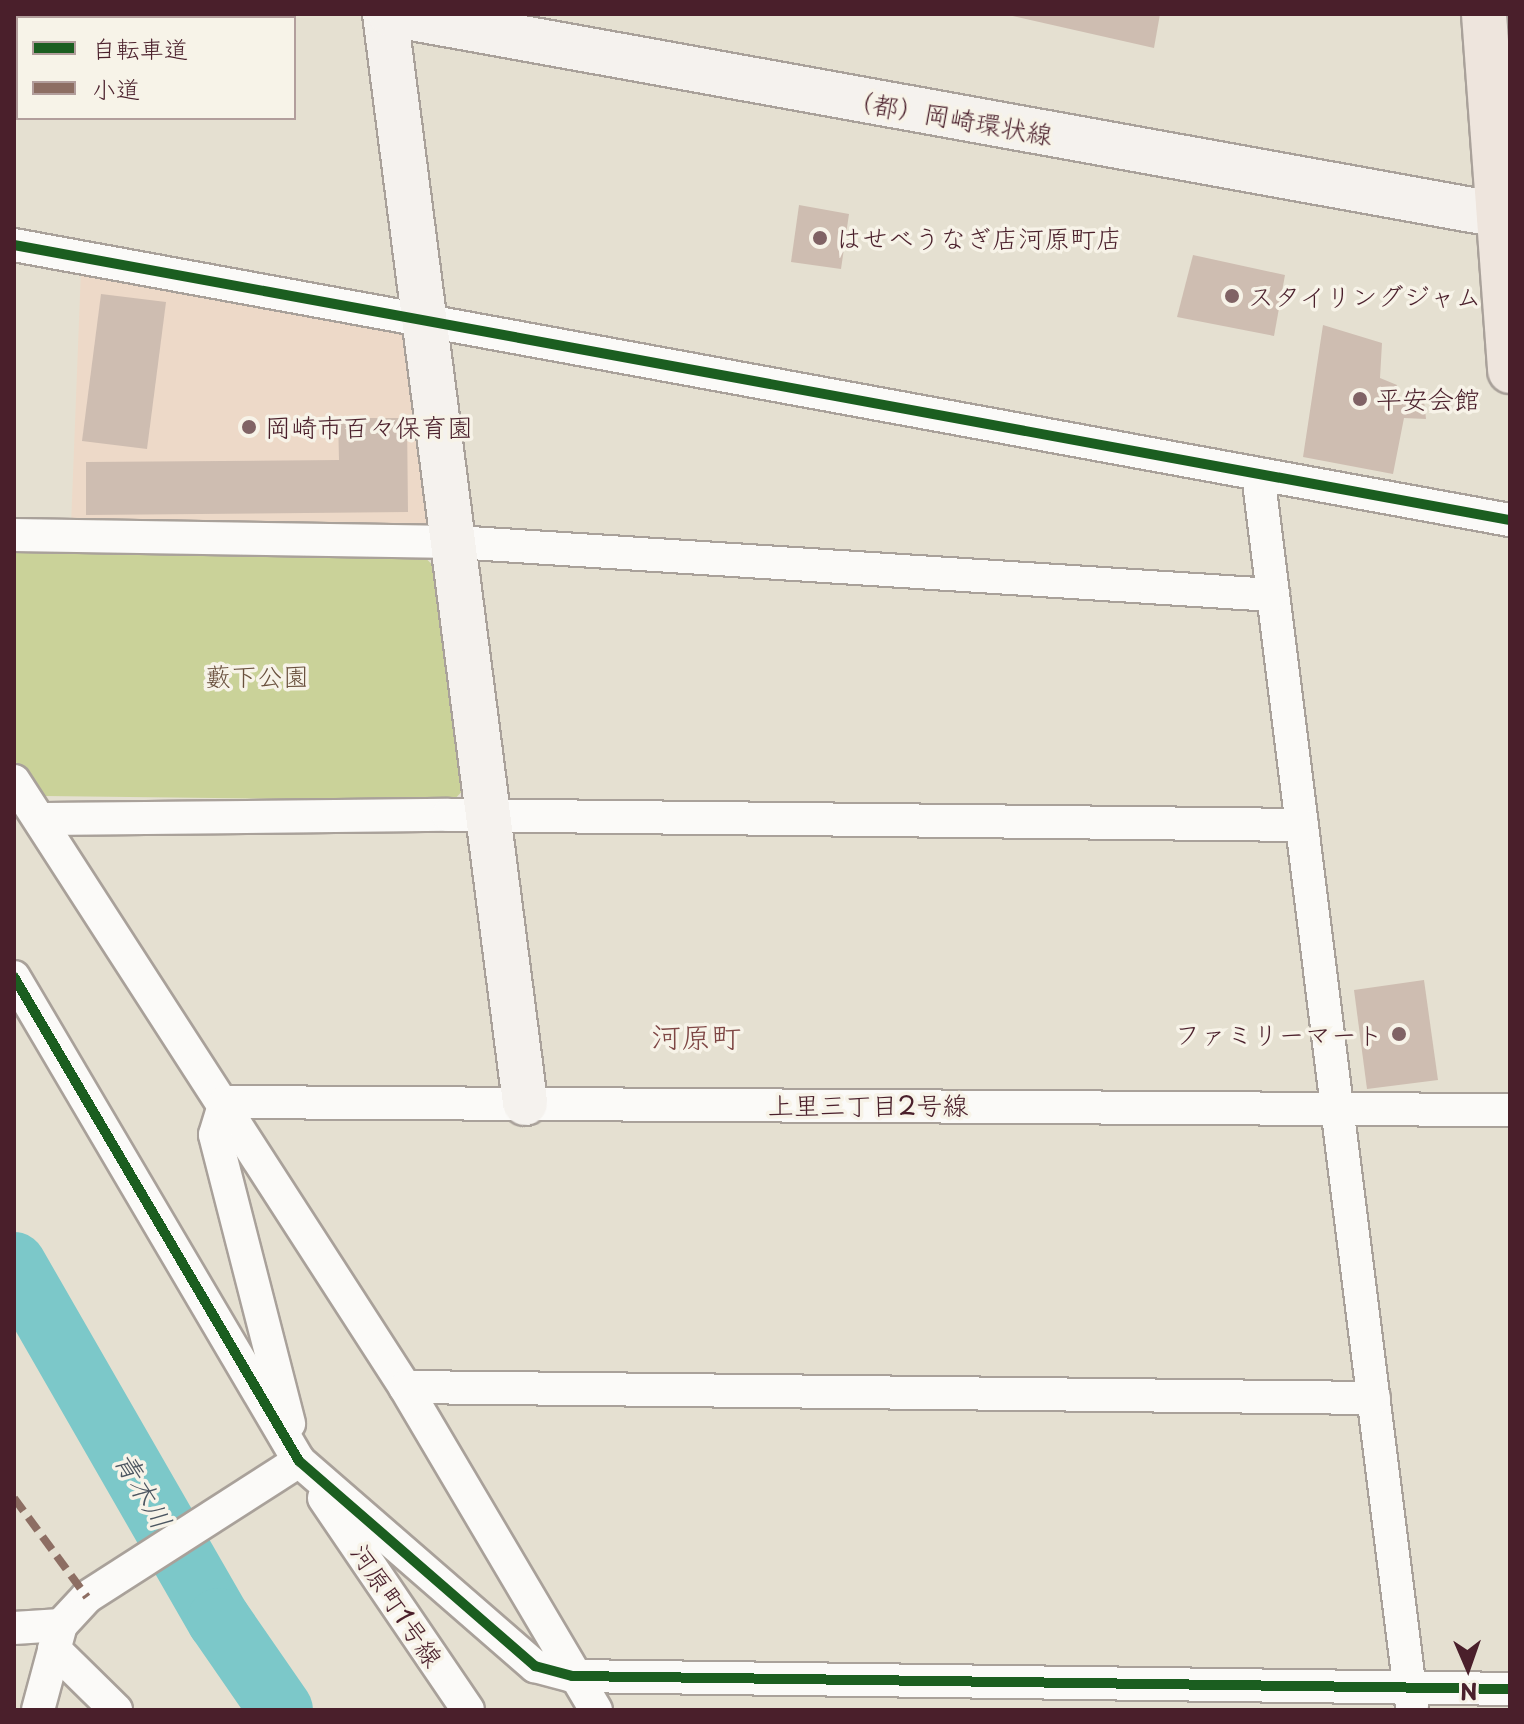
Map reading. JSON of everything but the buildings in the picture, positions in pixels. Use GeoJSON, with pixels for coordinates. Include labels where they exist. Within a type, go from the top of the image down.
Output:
{"type":"FeatureCollection","features":[{"type":"Feature","properties":{"kind":"main road"},"geometry":{"type":"LineString","coordinates":[[1484,14],[1503,217],[1510,371]]}},
{"type":"Feature","properties":{"kind":"street","name":"（都）岡崎環状線"},"geometry":{"type":"LineString","coordinates":[[388,14],[1503,217]]}},
{"type":"Feature","properties":{"kind":"street"},"geometry":{"type":"LineString","coordinates":[[388,14],[430,322],[487,820],[525,1103]]}},
{"type":"Feature","properties":{"kind":"street"},"geometry":{"type":"LineString","coordinates":[[14,245],[1510,520]]}},
{"type":"Feature","properties":{"kind":"street"},"geometry":{"type":"LineString","coordinates":[[1258,474],[1412,1699]]}},
{"type":"Feature","properties":{"kind":"street"},"geometry":{"type":"LineString","coordinates":[[14,535],[455,542],[1273,595]]}},
{"type":"Feature","properties":{"kind":"street"},"geometry":{"type":"LineString","coordinates":[[14,781],[45,819],[405,1387],[572,1676],[596,1710]]}},
{"type":"Feature","properties":{"kind":"street"},"geometry":{"type":"LineString","coordinates":[[45,819],[1302,825]]}},
{"type":"Feature","properties":{"kind":"street"},"geometry":{"type":"LineString","coordinates":[[14,977],[299,1461],[535,1666],[572,1676],[1412,1699],[1510,1689]]}},
{"type":"Feature","properties":{"kind":"street"},"geometry":{"type":"LineString","coordinates":[[225,1102],[215,1135],[299,1461]]}},
{"type":"Feature","properties":{"kind":"street","name":"上里三丁目2号線"},"geometry":{"type":"LineString","coordinates":[[225,1102],[1510,1110]]}},
{"type":"Feature","properties":{"kind":"street"},"geometry":{"type":"LineString","coordinates":[[405,1387],[1374,1398]]}},
{"type":"Feature","properties":{"kind":"street"},"geometry":{"type":"LineString","coordinates":[[38,1710],[57,1637],[99,1588],[299,1461]]}},
{"type":"Feature","properties":{"kind":"street","name":"河原町1号線"},"geometry":{"type":"LineString","coordinates":[[299,1461],[468,1710]]}},
{"type":"Feature","properties":{"kind":"street"},"geometry":{"type":"LineString","coordinates":[[14,1628],[57,1637],[116,1710]]}},
{"type":"Feature","properties":{"kind":"shaded area","name":"岡崎市百々保育園"},"geometry":{"type":"Polygon","coordinates":[[[81,269],[411,328],[435,527],[71,525],[81,269]]]}},
{"type":"Feature","properties":{"kind":"green space","name":"藪下公園"},"geometry":{"type":"Polygon","coordinates":[[[14,550],[420,553],[438,570],[466,787],[453,801],[45,796],[14,760],[14,550]]]}},
{"type":"Feature","properties":{"kind":"waterway","name":"青木川"},"geometry":{"type":"LineString","coordinates":[[14,1264],[219,1620],[281,1710]]}},
{"type":"Feature","properties":{"kind":"marked path"},"geometry":{"type":"LineString","coordinates":[[14,1498],[87,1597]]}},
{"type":"Feature","properties":{"kind":"cycle path"},"geometry":{"type":"LineString","coordinates":[[14,245],[1510,520]]}},
{"type":"Feature","properties":{"kind":"cycle path"},"geometry":{"type":"LineString","coordinates":[[14,977],[299,1461],[535,1666],[572,1676],[1510,1689]]}},
{"type":"Feature","properties":{"kind":"place","name":"はせべうなぎ店河原町店"},"geometry":{"type":"Point","coordinates":[820,238]}},
{"type":"Feature","properties":{"kind":"place","name":"スタイリングジャム"},"geometry":{"type":"Point","coordinates":[1232,296]}},
{"type":"Feature","properties":{"kind":"place","name":"平安会館"},"geometry":{"type":"Point","coordinates":[1360,399]}},
{"type":"Feature","properties":{"kind":"place","name":"岡崎市百々保育園"},"geometry":{"type":"Point","coordinates":[249,427]}},
{"type":"Feature","properties":{"kind":"place","name":"ファミリーマート"},"geometry":{"type":"Point","coordinates":[1399,1034]}},
{"type":"Feature","properties":{"kind":"district","name":"河原町"},"geometry":{"type":"Point","coordinates":[696,1036]}}]}
